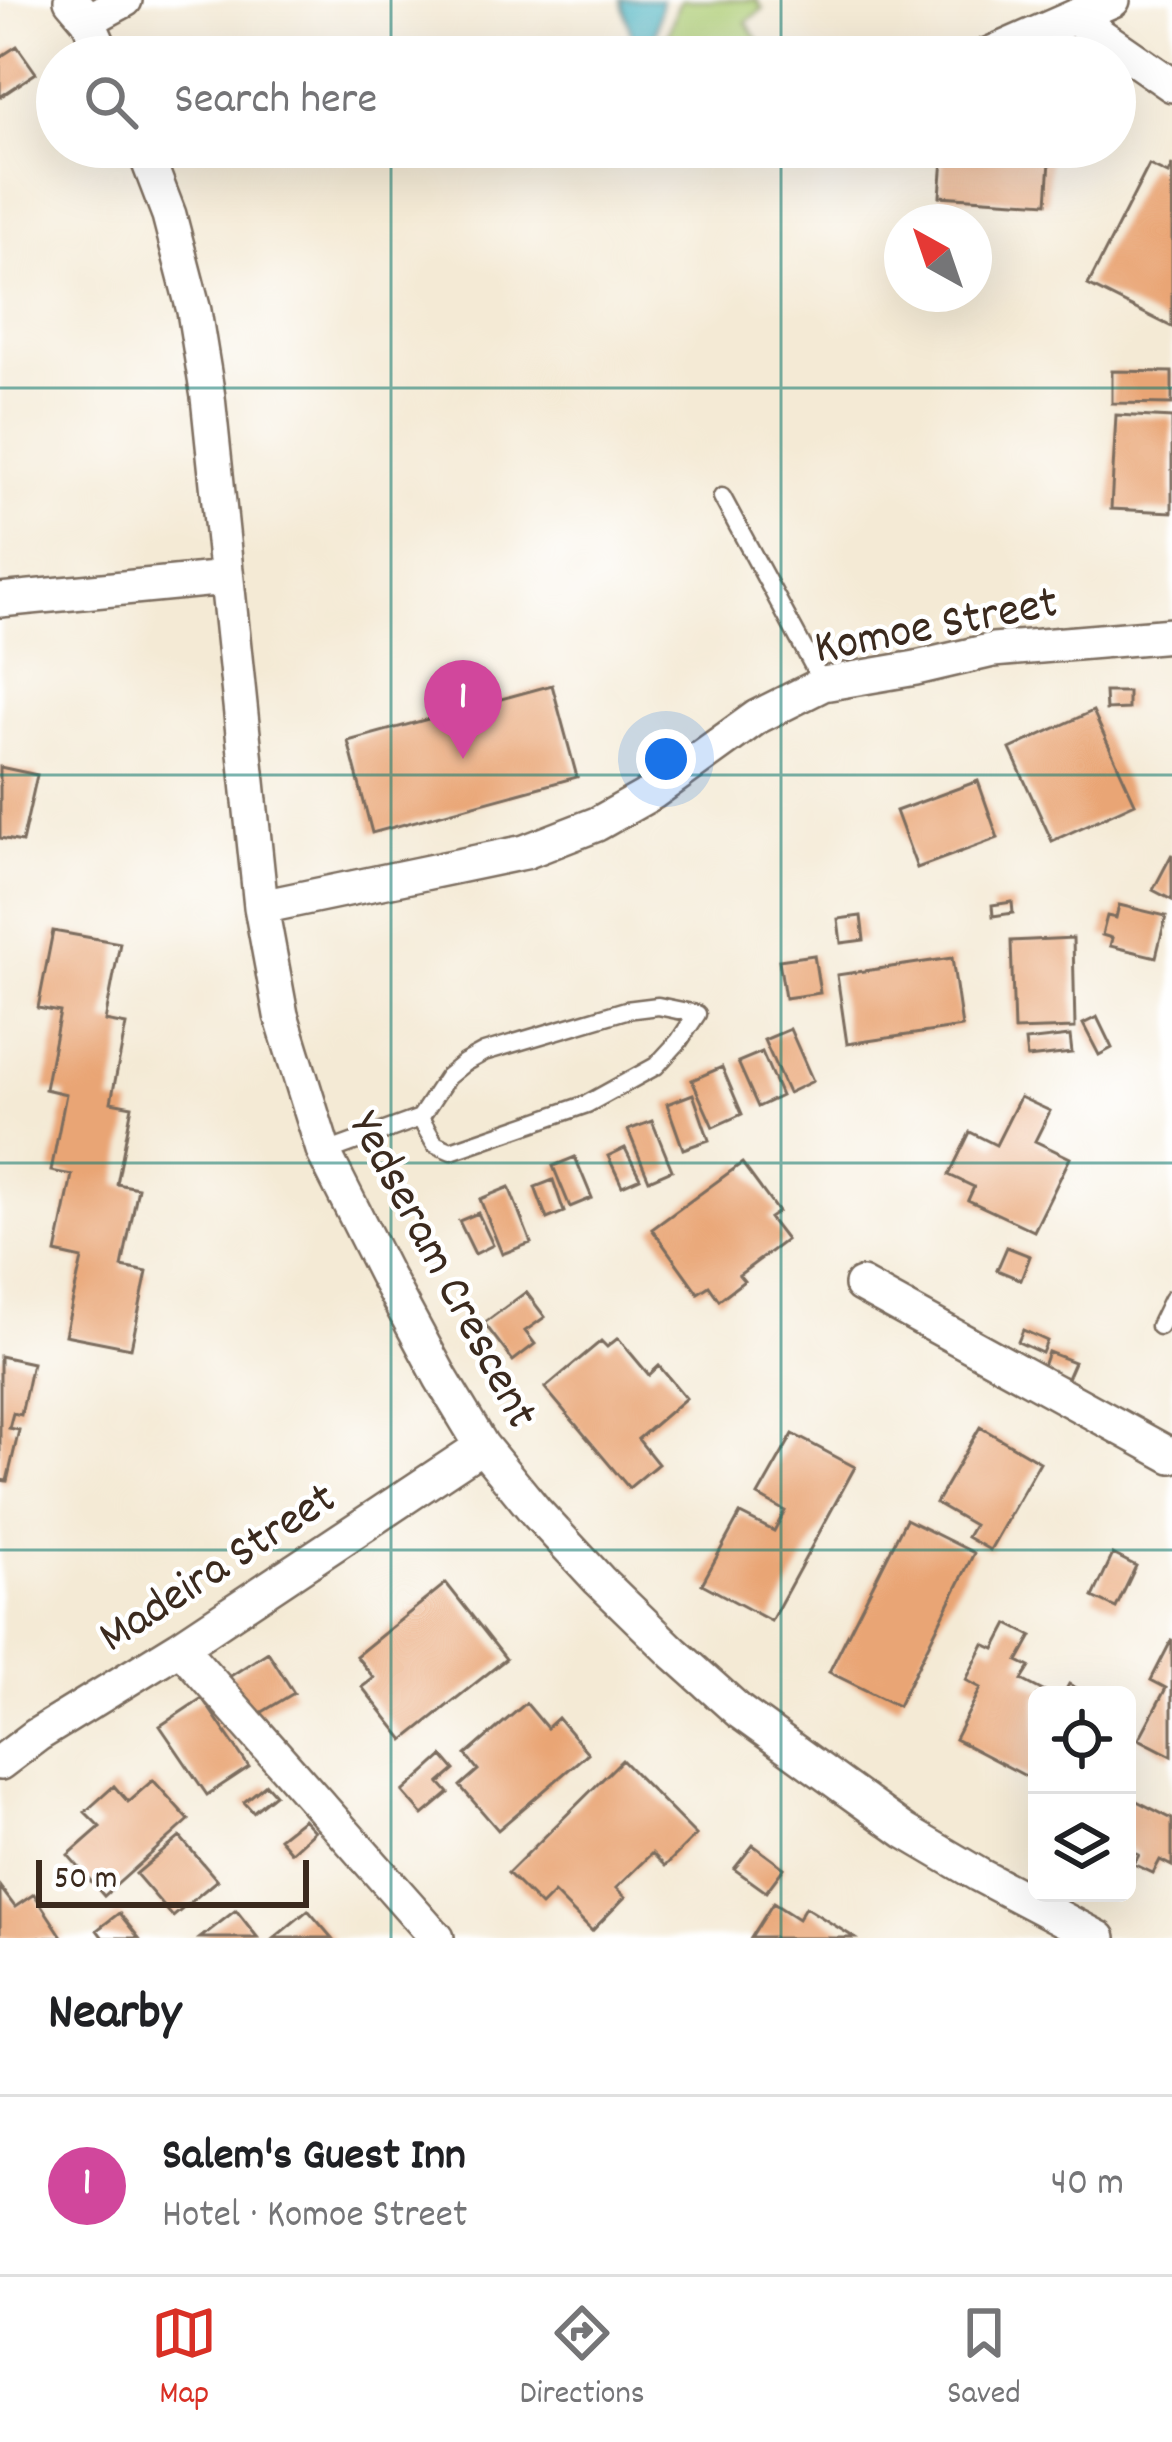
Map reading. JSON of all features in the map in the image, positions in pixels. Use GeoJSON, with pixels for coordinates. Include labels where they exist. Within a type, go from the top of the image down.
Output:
{"type":"FeatureCollection","features":[{"type":"Feature","properties":{"kind":"street"},"geometry":{"type":"LineString","coordinates":[[79,10],[125,0]]}},
{"type":"Feature","properties":{"kind":"street"},"geometry":{"type":"LineString","coordinates":[[1031,36],[1113,0]]}},
{"type":"Feature","properties":{"kind":"street"},"geometry":{"type":"LineString","coordinates":[[1074,17],[1101,36]]}},
{"type":"Feature","properties":{"kind":"street"},"geometry":{"type":"LineString","coordinates":[[1136,60],[1172,85]]}},
{"type":"Feature","properties":{"kind":"street","name":"Yedseram Crescent"},"geometry":{"type":"LineString","coordinates":[[151,168],[169,214],[194,311],[208,397],[261,907],[280,1015],[324,1153],[441,1378],[482,1446],[536,1512],[599,1580],[740,1712],[906,1832],[1099,1938]]}},
{"type":"Feature","properties":{"kind":"street"},"geometry":{"type":"LineString","coordinates":[[0,600],[226,578]]}},
{"type":"Feature","properties":{"kind":"street","name":"Komoe Street"},"geometry":{"type":"LineString","coordinates":[[261,907],[525,852],[597,824],[652,793],[757,717],[823,684],[993,650],[1172,635]]}},
{"type":"Feature","properties":{"kind":"street"},"geometry":{"type":"LineString","coordinates":[[861,1285],[1172,1456]]}},
{"type":"Feature","properties":{"kind":"street","name":"Madeira Street"},"geometry":{"type":"LineString","coordinates":[[0,1763],[482,1446]]}},
{"type":"Feature","properties":{"kind":"street"},"geometry":{"type":"LineString","coordinates":[[180,1647],[437,1938]]}},
{"type":"Feature","properties":{"kind":"lane"},"geometry":{"type":"LineString","coordinates":[[722,497],[823,684]]}},
{"type":"Feature","properties":{"kind":"lane"},"geometry":{"type":"LineString","coordinates":[[324,1153],[420,1118],[447,1077],[484,1052],[626,1010],[658,1006],[697,1014],[656,1066],[587,1104],[451,1151],[435,1144],[420,1118]]}},
{"type":"Feature","properties":{"kind":"lane"},"geometry":{"type":"LineString","coordinates":[[1159,1326],[1172,1299]]}},
{"type":"Feature","properties":{"kind":"green space"},"geometry":{"type":"Polygon","coordinates":[[[680,0],[756,0],[763,9],[746,22],[756,36],[667,36],[680,0]]]}},
{"type":"Feature","properties":{"kind":"water"},"geometry":{"type":"Polygon","coordinates":[[[621,0],[662,0],[655,36],[632,36],[621,0]]]}},
{"type":"Feature","properties":{"kind":"building"},"geometry":{"type":"Polygon","coordinates":[[[17,46],[36,73],[0,97],[0,57],[17,46]]]}},
{"type":"Feature","properties":{"kind":"building"},"geometry":{"type":"Polygon","coordinates":[[[1149,165],[1168,174],[1172,165],[1172,327],[1088,285],[1149,165]]]}},
{"type":"Feature","properties":{"kind":"building"},"geometry":{"type":"Polygon","coordinates":[[[942,168],[1050,168],[1047,203],[940,196],[942,168]]]}},
{"type":"Feature","properties":{"kind":"building"},"geometry":{"type":"Polygon","coordinates":[[[1112,371],[1172,372],[1172,404],[1112,403],[1112,371]]]}},
{"type":"Feature","properties":{"kind":"building"},"geometry":{"type":"Polygon","coordinates":[[[1116,415],[1172,418],[1172,512],[1111,509],[1116,415]]]}},
{"type":"Feature","properties":{"kind":"building"},"geometry":{"type":"Polygon","coordinates":[[[552,685],[577,777],[372,833],[348,741],[552,685]]]}},
{"type":"Feature","properties":{"kind":"building"},"geometry":{"type":"Polygon","coordinates":[[[1105,692],[1128,692],[1128,709],[1106,710],[1105,692]]]}},
{"type":"Feature","properties":{"kind":"building"},"geometry":{"type":"Polygon","coordinates":[[[1093,711],[1135,803],[1052,841],[1010,749],[1093,711]]]}},
{"type":"Feature","properties":{"kind":"building"},"geometry":{"type":"Polygon","coordinates":[[[0,767],[37,775],[22,842],[0,838],[0,767]]]}},
{"type":"Feature","properties":{"kind":"building"},"geometry":{"type":"Polygon","coordinates":[[[978,781],[998,838],[917,868],[896,811],[978,781]]]}},
{"type":"Feature","properties":{"kind":"building"},"geometry":{"type":"Polygon","coordinates":[[[1172,854],[1172,900],[1153,890],[1172,854]]]}},
{"type":"Feature","properties":{"kind":"building"},"geometry":{"type":"Polygon","coordinates":[[[1012,902],[1013,913],[993,916],[992,905],[1012,902]]]}},
{"type":"Feature","properties":{"kind":"building"},"geometry":{"type":"Polygon","coordinates":[[[1119,905],[1166,916],[1156,957],[1110,946],[1112,938],[1102,935],[1107,916],[1116,918],[1119,905]]]}},
{"type":"Feature","properties":{"kind":"building"},"geometry":{"type":"Polygon","coordinates":[[[861,916],[864,940],[841,943],[838,919],[861,916]]]}},
{"type":"Feature","properties":{"kind":"building"},"geometry":{"type":"Polygon","coordinates":[[[53,931],[120,943],[105,1021],[126,1025],[111,1102],[132,1106],[117,1184],[138,1188],[122,1267],[147,1272],[131,1348],[65,1335],[82,1259],[56,1253],[72,1175],[51,1171],[66,1094],[45,1089],[60,1012],[38,1008],[53,931]]]}},
{"type":"Feature","properties":{"kind":"building"},"geometry":{"type":"Polygon","coordinates":[[[1073,938],[1075,1028],[1014,1030],[1011,941],[1073,938]]]}},
{"type":"Feature","properties":{"kind":"building"},"geometry":{"type":"Polygon","coordinates":[[[814,955],[820,993],[785,998],[779,960],[814,955]]]}},
{"type":"Feature","properties":{"kind":"building"},"geometry":{"type":"Polygon","coordinates":[[[952,958],[962,1027],[847,1044],[837,975],[952,958]]]}},
{"type":"Feature","properties":{"kind":"building"},"geometry":{"type":"Polygon","coordinates":[[[1097,1017],[1112,1048],[1099,1055],[1083,1024],[1097,1017]]]}},
{"type":"Feature","properties":{"kind":"building"},"geometry":{"type":"Polygon","coordinates":[[[790,1029],[813,1081],[788,1093],[764,1040],[790,1029]]]}},
{"type":"Feature","properties":{"kind":"building"},"geometry":{"type":"Polygon","coordinates":[[[1070,1036],[1072,1053],[1027,1058],[1025,1041],[1070,1036]]]}},
{"type":"Feature","properties":{"kind":"building"},"geometry":{"type":"Polygon","coordinates":[[[762,1052],[781,1096],[758,1107],[738,1062],[762,1052]]]}},
{"type":"Feature","properties":{"kind":"building"},"geometry":{"type":"Polygon","coordinates":[[[722,1067],[742,1114],[713,1127],[692,1080],[722,1067]]]}},
{"type":"Feature","properties":{"kind":"building"},"geometry":{"type":"Polygon","coordinates":[[[693,1094],[709,1140],[683,1149],[667,1104],[693,1094]]]}},
{"type":"Feature","properties":{"kind":"building"},"geometry":{"type":"Polygon","coordinates":[[[1020,1097],[1050,1111],[1035,1141],[1070,1158],[1034,1231],[968,1200],[974,1187],[949,1175],[970,1132],[996,1145],[1020,1097]]]}},
{"type":"Feature","properties":{"kind":"building"},"geometry":{"type":"Polygon","coordinates":[[[652,1121],[672,1170],[649,1180],[628,1130],[652,1121]]]}},
{"type":"Feature","properties":{"kind":"building"},"geometry":{"type":"Polygon","coordinates":[[[625,1148],[640,1178],[622,1186],[608,1156],[625,1148]]]}},
{"type":"Feature","properties":{"kind":"building"},"geometry":{"type":"Polygon","coordinates":[[[575,1157],[592,1198],[570,1207],[553,1166],[575,1157]]]}},
{"type":"Feature","properties":{"kind":"building"},"geometry":{"type":"Polygon","coordinates":[[[742,1163],[778,1212],[769,1218],[786,1240],[739,1275],[744,1281],[719,1300],[709,1286],[698,1293],[652,1229],[742,1163]]]}},
{"type":"Feature","properties":{"kind":"building"},"geometry":{"type":"Polygon","coordinates":[[[553,1180],[564,1212],[547,1219],[535,1187],[553,1180]]]}},
{"type":"Feature","properties":{"kind":"building"},"geometry":{"type":"Polygon","coordinates":[[[509,1187],[531,1243],[502,1254],[480,1199],[509,1187]]]}},
{"type":"Feature","properties":{"kind":"building"},"geometry":{"type":"Polygon","coordinates":[[[478,1213],[493,1245],[475,1254],[459,1221],[478,1213]]]}},
{"type":"Feature","properties":{"kind":"building"},"geometry":{"type":"Polygon","coordinates":[[[1007,1247],[1030,1256],[1021,1280],[997,1270],[1007,1247]]]}},
{"type":"Feature","properties":{"kind":"building"},"geometry":{"type":"Polygon","coordinates":[[[526,1292],[545,1317],[525,1331],[535,1344],[513,1361],[484,1323],[526,1292]]]}},
{"type":"Feature","properties":{"kind":"building"},"geometry":{"type":"Polygon","coordinates":[[[1023,1330],[1047,1341],[1042,1353],[1018,1342],[1023,1330]]]}},
{"type":"Feature","properties":{"kind":"building"},"geometry":{"type":"Polygon","coordinates":[[[618,1338],[649,1375],[659,1366],[686,1398],[638,1439],[658,1464],[629,1488],[545,1388],[601,1341],[607,1347],[618,1338]]]}},
{"type":"Feature","properties":{"kind":"building"},"geometry":{"type":"Polygon","coordinates":[[[1048,1352],[1074,1362],[1067,1378],[1042,1369],[1048,1352]]]}},
{"type":"Feature","properties":{"kind":"building"},"geometry":{"type":"Polygon","coordinates":[[[0,1356],[32,1363],[21,1415],[13,1413],[9,1428],[19,1430],[7,1481],[0,1480],[0,1356]]]}},
{"type":"Feature","properties":{"kind":"building"},"geometry":{"type":"Polygon","coordinates":[[[980,1427],[1040,1462],[990,1550],[967,1537],[974,1525],[936,1503],[980,1427]]]}},
{"type":"Feature","properties":{"kind":"building"},"geometry":{"type":"Polygon","coordinates":[[[793,1434],[855,1467],[771,1621],[702,1584],[740,1514],[774,1531],[785,1511],[758,1496],[793,1434]]]}},
{"type":"Feature","properties":{"kind":"building"},"geometry":{"type":"Polygon","coordinates":[[[906,1519],[974,1553],[898,1706],[829,1672],[906,1519]]]}},
{"type":"Feature","properties":{"kind":"building"},"geometry":{"type":"Polygon","coordinates":[[[1113,1554],[1136,1566],[1116,1608],[1093,1597],[1113,1554]]]}},
{"type":"Feature","properties":{"kind":"building"},"geometry":{"type":"Polygon","coordinates":[[[446,1583],[506,1659],[404,1740],[362,1687],[374,1678],[356,1656],[446,1583]]]}},
{"type":"Feature","properties":{"kind":"building"},"geometry":{"type":"Polygon","coordinates":[[[1008,1624],[1032,1636],[1018,1661],[1030,1667],[1022,1680],[1034,1686],[1028,1686],[1028,1777],[955,1739],[981,1688],[966,1680],[984,1644],[995,1649],[1008,1624]]]}},
{"type":"Feature","properties":{"kind":"building"},"geometry":{"type":"Polygon","coordinates":[[[1172,1639],[1172,1756],[1139,1739],[1166,1688],[1151,1680],[1172,1639]]]}},
{"type":"Feature","properties":{"kind":"building"},"geometry":{"type":"Polygon","coordinates":[[[268,1652],[294,1693],[254,1717],[229,1677],[268,1652]]]}},
{"type":"Feature","properties":{"kind":"building"},"geometry":{"type":"Polygon","coordinates":[[[202,1698],[249,1767],[207,1795],[160,1726],[202,1698]]]}},
{"type":"Feature","properties":{"kind":"building"},"geometry":{"type":"Polygon","coordinates":[[[526,1703],[547,1728],[558,1718],[588,1753],[498,1830],[460,1786],[478,1770],[466,1755],[526,1703]]]}},
{"type":"Feature","properties":{"kind":"building"},"geometry":{"type":"Polygon","coordinates":[[[443,1756],[455,1770],[440,1783],[449,1793],[423,1815],[403,1792],[443,1756]]]}},
{"type":"Feature","properties":{"kind":"building"},"geometry":{"type":"Polygon","coordinates":[[[622,1760],[696,1835],[665,1866],[652,1853],[616,1888],[625,1897],[592,1931],[554,1893],[541,1906],[508,1873],[622,1760]]]}},
{"type":"Feature","properties":{"kind":"building"},"geometry":{"type":"Polygon","coordinates":[[[153,1780],[189,1820],[104,1896],[68,1855],[100,1827],[85,1812],[114,1786],[128,1802],[153,1780]]]}},
{"type":"Feature","properties":{"kind":"building"},"geometry":{"type":"Polygon","coordinates":[[[266,1784],[275,1794],[253,1812],[244,1802],[266,1784]]]}},
{"type":"Feature","properties":{"kind":"building"},"geometry":{"type":"Polygon","coordinates":[[[1136,1801],[1172,1819],[1172,1866],[1160,1860],[1153,1873],[1136,1865],[1136,1801]]]}},
{"type":"Feature","properties":{"kind":"building"},"geometry":{"type":"Polygon","coordinates":[[[303,1819],[314,1831],[291,1852],[279,1838],[303,1819]]]}},
{"type":"Feature","properties":{"kind":"building"},"geometry":{"type":"Polygon","coordinates":[[[180,1837],[217,1880],[173,1917],[136,1874],[180,1837]]]}},
{"type":"Feature","properties":{"kind":"building"},"geometry":{"type":"Polygon","coordinates":[[[753,1845],[784,1868],[766,1892],[734,1869],[753,1845]]]}},
{"type":"Feature","properties":{"kind":"building"},"geometry":{"type":"Polygon","coordinates":[[[0,1887],[15,1907],[34,1894],[63,1938],[0,1938],[0,1887]]]}},
{"type":"Feature","properties":{"kind":"building"},"geometry":{"type":"Polygon","coordinates":[[[773,1903],[798,1919],[805,1907],[855,1938],[751,1938],[773,1903]]]}},
{"type":"Feature","properties":{"kind":"building"},"geometry":{"type":"Polygon","coordinates":[[[236,1910],[258,1938],[200,1938],[236,1910]]]}},
{"type":"Feature","properties":{"kind":"building"},"geometry":{"type":"Polygon","coordinates":[[[308,1910],[332,1938],[274,1938],[308,1910]]]}},
{"type":"Feature","properties":{"kind":"building"},"geometry":{"type":"Polygon","coordinates":[[[119,1913],[139,1938],[103,1938],[97,1930],[119,1913]]]}},
{"type":"Feature","properties":{"kind":"place","name":"Salem's Guest Inn"},"geometry":{"type":"Point","coordinates":[463,759]}}]}
